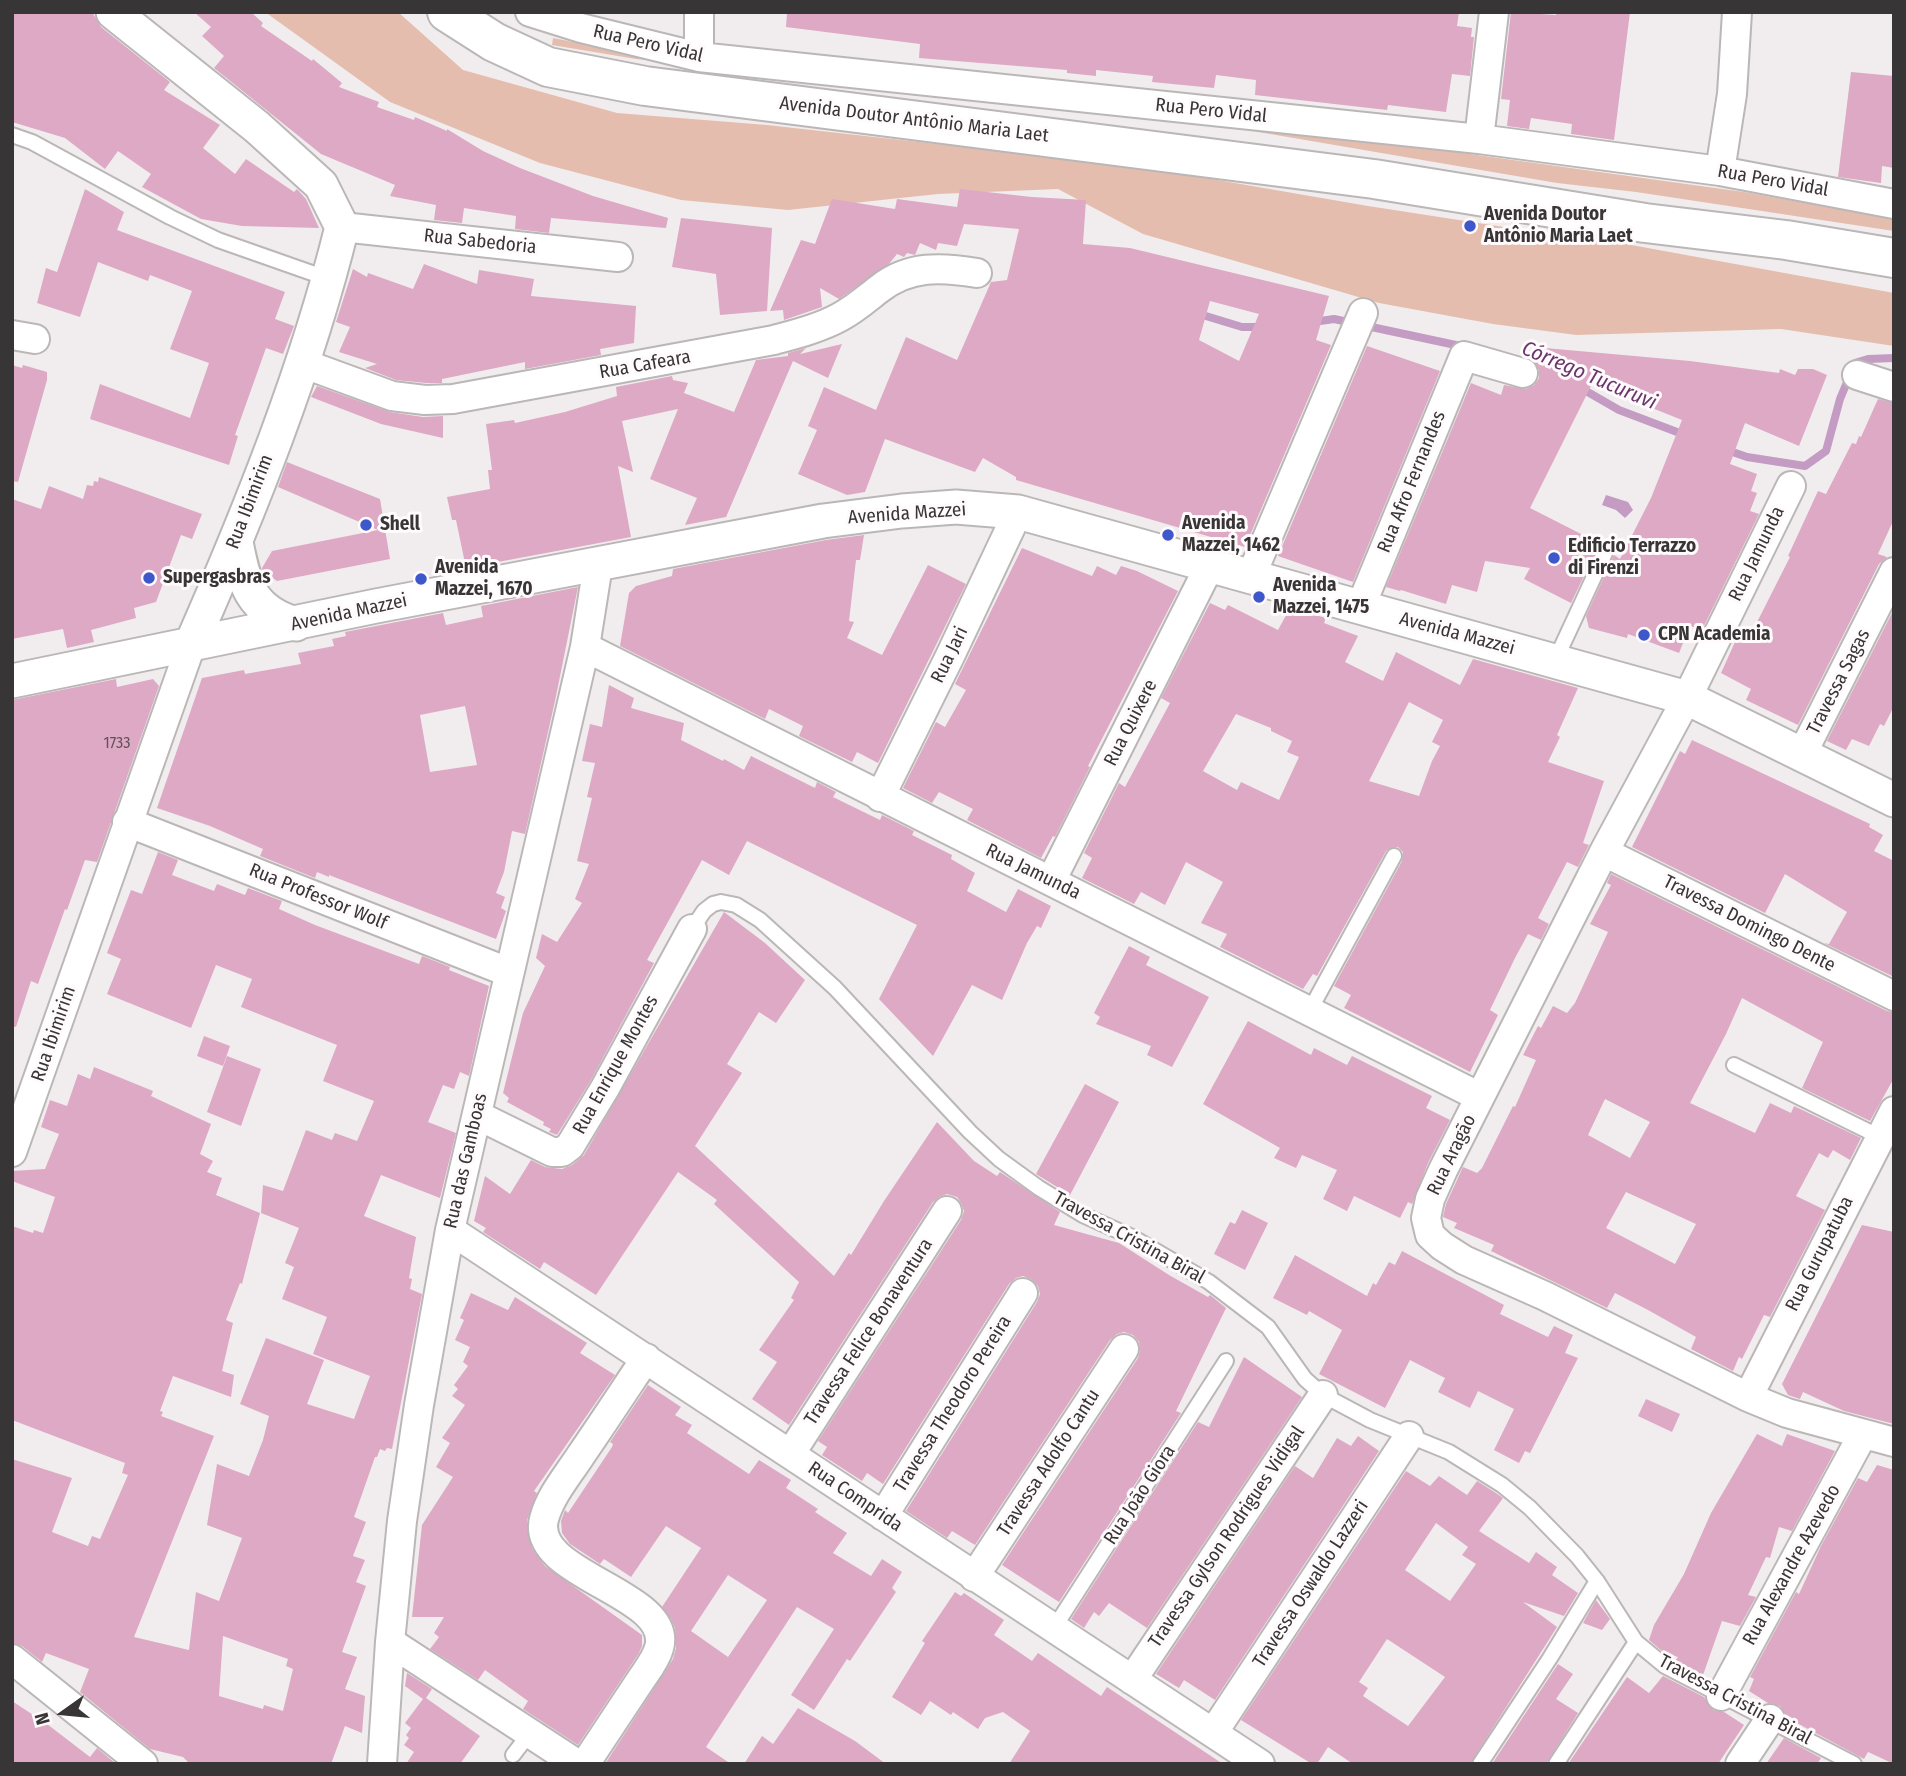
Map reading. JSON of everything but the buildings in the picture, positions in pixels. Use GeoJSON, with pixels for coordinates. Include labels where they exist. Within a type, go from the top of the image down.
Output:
{"type":"FeatureCollection","features":[{"type":"Feature","properties":{"kind":"main road","name":"Avenida Doutor Antônio Maria Laet"},"geometry":{"type":"LineString","coordinates":[[447,12],[494,42],[548,67],[645,86],[1374,179],[1644,223],[1786,240],[1894,258]]}},
{"type":"Feature","properties":{"kind":"street"},"geometry":{"type":"LineString","coordinates":[[113,12],[257,127],[321,185],[342,227]]}},
{"type":"Feature","properties":{"kind":"street","name":"Rua Pero Vidal"},"geometry":{"type":"LineString","coordinates":[[530,12],[581,28],[699,57],[1479,139],[1720,171],[1894,204]]}},
{"type":"Feature","properties":{"kind":"street"},"geometry":{"type":"LineString","coordinates":[[699,12],[699,57]]}},
{"type":"Feature","properties":{"kind":"street"},"geometry":{"type":"LineString","coordinates":[[1479,139],[1494,12]]}},
{"type":"Feature","properties":{"kind":"street"},"geometry":{"type":"LineString","coordinates":[[1720,171],[1732,94],[1738,12]]}},
{"type":"Feature","properties":{"kind":"street","name":"Rua Sabedoria"},"geometry":{"type":"LineString","coordinates":[[342,227],[618,257]]}},
{"type":"Feature","properties":{"kind":"street","name":"Rua Ibimirim"},"geometry":{"type":"LineString","coordinates":[[12,1152],[191,645],[236,542],[302,363],[329,279],[342,227]]}},
{"type":"Feature","properties":{"kind":"street","name":"Rua Cafeara"},"geometry":{"type":"LineString","coordinates":[[302,363],[392,396],[425,400],[453,399],[774,340],[808,331],[839,318],[894,278],[909,273],[949,268],[977,273]]}},
{"type":"Feature","properties":{"kind":"street"},"geometry":{"type":"LineString","coordinates":[[1251,576],[1363,313]]}},
{"type":"Feature","properties":{"kind":"street","name":"Rua Afro Fernandes"},"geometry":{"type":"LineString","coordinates":[[1360,608],[1464,356],[1523,373]]}},
{"type":"Feature","properties":{"kind":"street"},"geometry":{"type":"LineString","coordinates":[[1857,375],[1894,387]]}},
{"type":"Feature","properties":{"kind":"street","name":"Rua Jamunda"},"geometry":{"type":"LineString","coordinates":[[1687,698],[1791,486]]}},
{"type":"Feature","properties":{"kind":"street","name":"Avenida Mazzei"},"geometry":{"type":"LineString","coordinates":[[12,681],[376,607],[823,521],[956,507],[1018,512],[1687,698],[1894,800]]}},
{"type":"Feature","properties":{"kind":"street","name":"Rua Jari"},"geometry":{"type":"LineString","coordinates":[[880,797],[1018,512]]}},
{"type":"Feature","properties":{"kind":"street"},"geometry":{"type":"LineString","coordinates":[[236,542],[243,573],[255,600],[273,616],[296,624]]}},
{"type":"Feature","properties":{"kind":"street","name":"Rua das Gamboas"},"geometry":{"type":"LineString","coordinates":[[382,1764],[390,1642],[406,1495],[450,1230],[585,647],[598,565]]}},
{"type":"Feature","properties":{"kind":"street","name":"Rua Quixere"},"geometry":{"type":"LineString","coordinates":[[1051,881],[1210,565]]}},
{"type":"Feature","properties":{"kind":"street","name":"Travessa Sagas"},"geometry":{"type":"LineString","coordinates":[[1802,754],[1894,572]]}},
{"type":"Feature","properties":{"kind":"street","name":"Rua Jamunda"},"geometry":{"type":"LineString","coordinates":[[585,647],[1480,1097]]}},
{"type":"Feature","properties":{"kind":"street","name":"Rua Aragão"},"geometry":{"type":"LineString","coordinates":[[1687,698],[1605,852],[1430,1199],[1426,1219],[1430,1235],[1464,1260],[1545,1296],[1748,1398],[1787,1413],[1894,1442]]}},
{"type":"Feature","properties":{"kind":"street","name":"Rua Professor Wolf"},"geometry":{"type":"LineString","coordinates":[[127,822],[508,972]]}},
{"type":"Feature","properties":{"kind":"street","name":"Travessa Domingo Dente"},"geometry":{"type":"LineString","coordinates":[[1605,852],[1894,996]]}},
{"type":"Feature","properties":{"kind":"street","name":"Rua Enrique Montes"},"geometry":{"type":"LineString","coordinates":[[477,1115],[552,1152],[562,1152],[570,1146],[692,929]]}},
{"type":"Feature","properties":{"kind":"street","name":"Rua Gurupatuba"},"geometry":{"type":"LineString","coordinates":[[1748,1398],[1894,1111]]}},
{"type":"Feature","properties":{"kind":"street","name":"Travessa Felice Bonaventura"},"geometry":{"type":"LineString","coordinates":[[791,1453],[947,1211]]}},
{"type":"Feature","properties":{"kind":"street","name":"Rua Comprida"},"geometry":{"type":"LineString","coordinates":[[450,1230],[1260,1764]]}},
{"type":"Feature","properties":{"kind":"street","name":"Travessa Theodoro Pereira"},"geometry":{"type":"LineString","coordinates":[[883,1516],[1023,1293]]}},
{"type":"Feature","properties":{"kind":"street","name":"Travessa Adolfo Cantu"},"geometry":{"type":"LineString","coordinates":[[974,1577],[1124,1349]]}},
{"type":"Feature","properties":{"kind":"street"},"geometry":{"type":"LineString","coordinates":[[585,1764],[649,1666],[659,1648],[660,1634],[653,1621],[638,1606],[575,1568],[554,1550],[545,1539],[543,1521],[556,1493],[646,1358]]}},
{"type":"Feature","properties":{"kind":"street","name":"Travessa Gylson Rodrigues Vidigal"},"geometry":{"type":"LineString","coordinates":[[1132,1680],[1323,1395]]}},
{"type":"Feature","properties":{"kind":"street","name":"Rua Alexandre Azevedo"},"geometry":{"type":"LineString","coordinates":[[1721,1696],[1863,1434]]}},
{"type":"Feature","properties":{"kind":"street","name":"Travessa Oswaldo Lazzeri"},"geometry":{"type":"LineString","coordinates":[[1213,1733],[1409,1436]]}},
{"type":"Feature","properties":{"kind":"street"},"geometry":{"type":"LineString","coordinates":[[390,1642],[522,1744],[577,1764]]}},
{"type":"Feature","properties":{"kind":"street"},"geometry":{"type":"LineString","coordinates":[[12,1659],[143,1764]]}},
{"type":"Feature","properties":{"kind":"street"},"geometry":{"type":"LineString","coordinates":[[1740,1764],[1770,1719]]}},
{"type":"Feature","properties":{"kind":"lane"},"geometry":{"type":"LineString","coordinates":[[12,135],[32,142],[218,240],[329,279]]}},
{"type":"Feature","properties":{"kind":"lane"},"geometry":{"type":"LineString","coordinates":[[1555,661],[1605,553]]}},
{"type":"Feature","properties":{"kind":"lane"},"geometry":{"type":"LineString","coordinates":[[1310,1010],[1394,856]]}},
{"type":"Feature","properties":{"kind":"lane","name":"Travessa Cristina Biral"},"geometry":{"type":"LineString","coordinates":[[692,929],[704,911],[721,902],[736,905],[760,919],[835,988],[970,1132],[999,1159],[1083,1215],[1132,1237],[1209,1282],[1268,1327],[1305,1379],[1323,1395],[1370,1420],[1449,1452],[1502,1485],[1530,1508],[1577,1556],[1597,1581],[1636,1642],[1665,1666],[1854,1764]]}},
{"type":"Feature","properties":{"kind":"lane"},"geometry":{"type":"LineString","coordinates":[[1734,1065],[1880,1137]]}},
{"type":"Feature","properties":{"kind":"lane","name":"Rua João Giora"},"geometry":{"type":"LineString","coordinates":[[1054,1628],[1226,1362]]}},
{"type":"Feature","properties":{"kind":"lane"},"geometry":{"type":"LineString","coordinates":[[1480,1764],[1597,1581]]}},
{"type":"Feature","properties":{"kind":"lane"},"geometry":{"type":"LineString","coordinates":[[1556,1764],[1636,1642]]}},
{"type":"Feature","properties":{"kind":"shaded area"},"geometry":{"type":"Polygon","coordinates":[[[265,12],[398,12],[463,70],[617,113],[767,125],[1200,177],[1368,206],[1582,239],[1604,240],[1894,293],[1894,346],[1781,329],[1576,335],[1493,324],[1379,303],[1143,234],[1058,189],[938,194],[788,210],[681,200],[540,163],[390,102],[265,12]]]}},
{"type":"Feature","properties":{"kind":"shaded area"},"geometry":{"type":"Polygon","coordinates":[[[553,38],[667,60],[997,92],[1441,150],[1744,192],[1894,219],[1894,231],[1636,192],[1557,183],[1118,108],[636,59],[552,45],[553,38]]]}},
{"type":"Feature","properties":{"kind":"shaded area"},"geometry":{"type":"Polygon","coordinates":[[[1606,495],[1628,502],[1633,510],[1625,518],[1616,510],[1602,505],[1606,495]]]}},
{"type":"Feature","properties":{"kind":"waterway","name":"Córrego Tucuruvi"},"geometry":{"type":"LineString","coordinates":[[1196,313],[1242,327],[1262,327]]}},
{"type":"Feature","properties":{"kind":"waterway","name":"Córrego Tucuruvi"},"geometry":{"type":"LineString","coordinates":[[1313,322],[1334,319],[1465,347]]}},
{"type":"Feature","properties":{"kind":"waterway","name":"Córrego Tucuruvi"},"geometry":{"type":"LineString","coordinates":[[1727,450],[1747,457],[1805,466],[1826,451],[1840,399],[1855,363],[1868,359],[1894,358]]}},
{"type":"Feature","properties":{"kind":"waterway","name":"Córrego Tucuruvi"},"geometry":{"type":"LineString","coordinates":[[1579,387],[1619,410],[1685,435]]}},
{"type":"Feature","properties":{"kind":"place","name":"Avenida Doutor Antônio Maria Laet"},"geometry":{"type":"Point","coordinates":[1470,226]}},
{"type":"Feature","properties":{"kind":"place","name":"Shell"},"geometry":{"type":"Point","coordinates":[366,525]}},
{"type":"Feature","properties":{"kind":"place","name":"Avenida Mazzei, 1462"},"geometry":{"type":"Point","coordinates":[1168,535]}},
{"type":"Feature","properties":{"kind":"place","name":"Edificio Terrazzo di Firenzi"},"geometry":{"type":"Point","coordinates":[1554,558]}},
{"type":"Feature","properties":{"kind":"place","name":"Supergasbras"},"geometry":{"type":"Point","coordinates":[149,578]}},
{"type":"Feature","properties":{"kind":"place","name":"Avenida Mazzei, 1670"},"geometry":{"type":"Point","coordinates":[421,579]}},
{"type":"Feature","properties":{"kind":"place","name":"Avenida Mazzei, 1475"},"geometry":{"type":"Point","coordinates":[1259,597]}},
{"type":"Feature","properties":{"kind":"place","name":"CPN Academia"},"geometry":{"type":"Point","coordinates":[1644,635]}}]}
